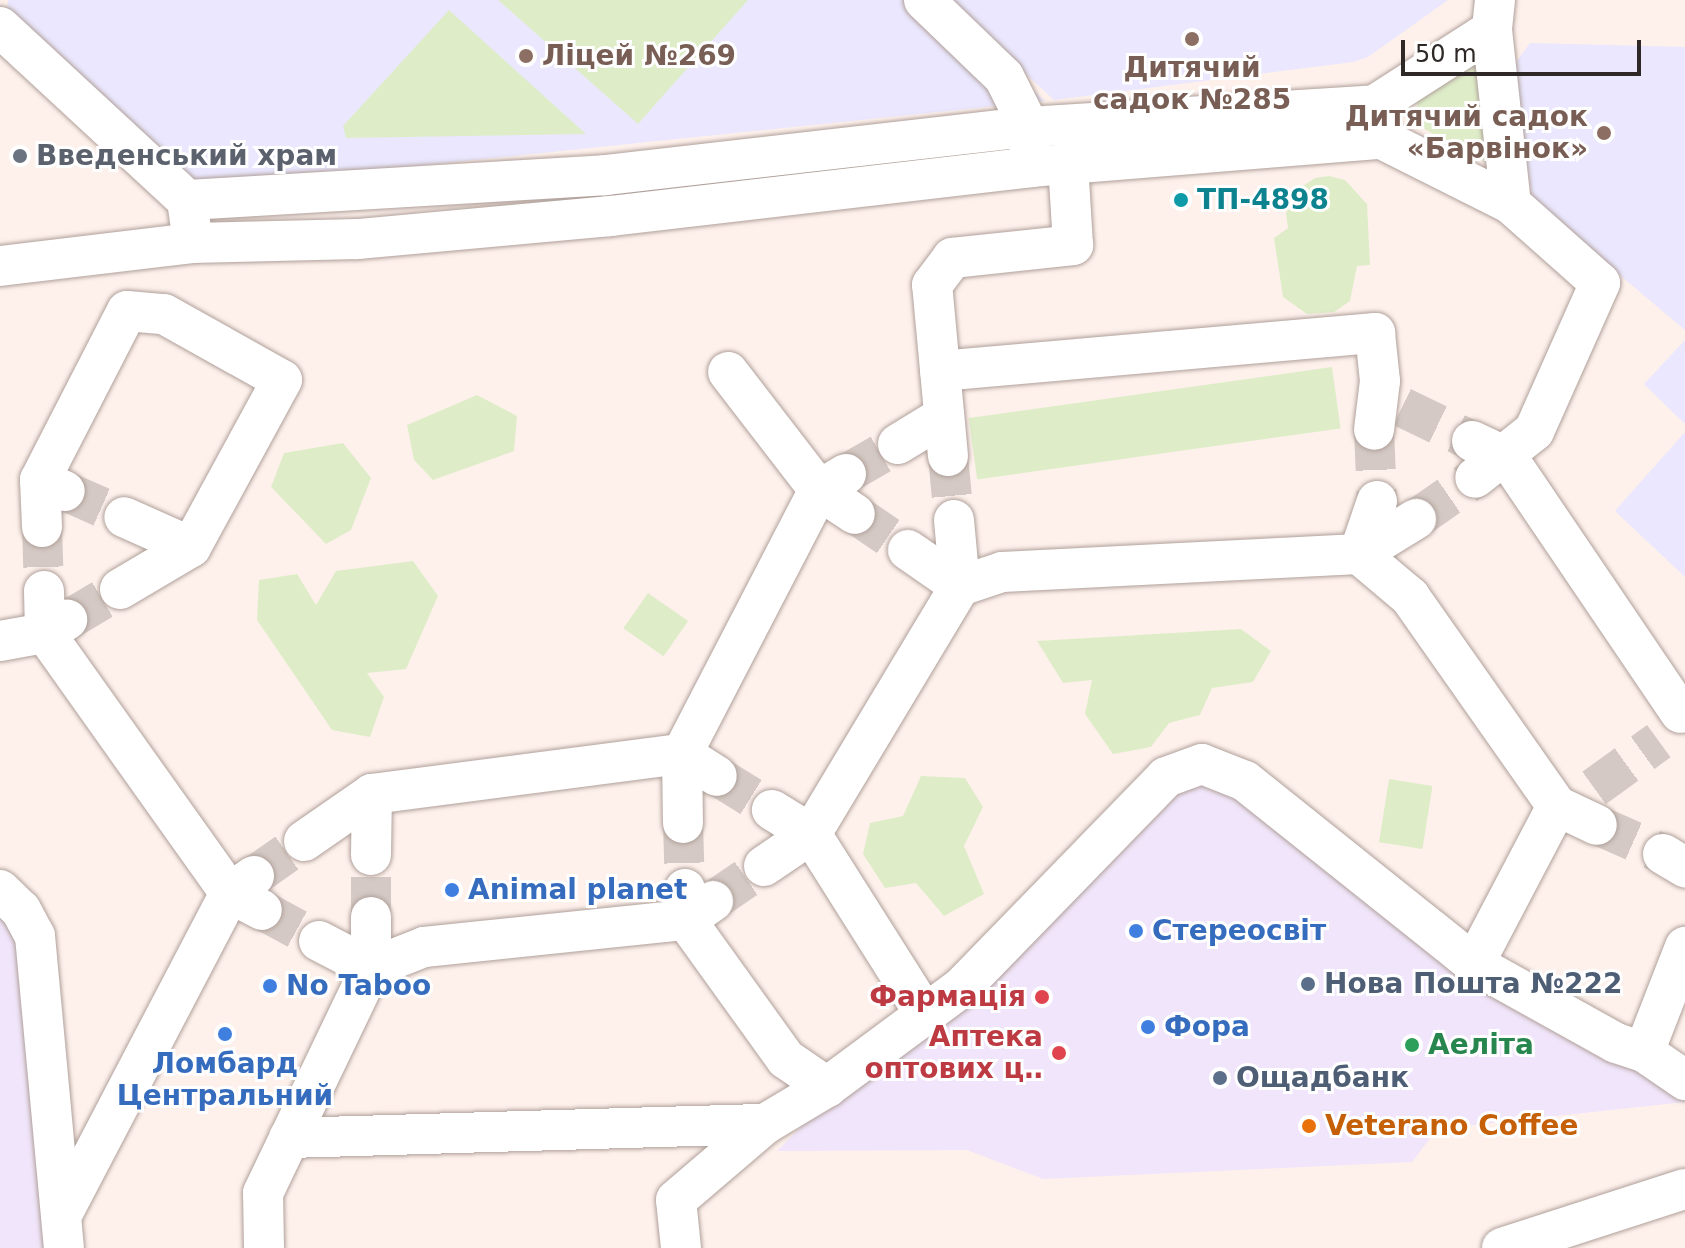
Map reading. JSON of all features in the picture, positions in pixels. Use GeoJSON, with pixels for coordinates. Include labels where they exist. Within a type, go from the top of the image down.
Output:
{"type":"FeatureCollection","features":[{"type":"Feature","properties":{"kind":"street"},"geometry":{"type":"LineString","coordinates":[[924,0],[1004,77],[1049,165],[1073,245],[952,258],[932,285],[948,456]]}},
{"type":"Feature","properties":{"kind":"street"},"geometry":{"type":"LineString","coordinates":[[0,266],[192,243],[358,239],[610,216],[1049,165],[1379,122],[1494,15]]}},
{"type":"Feature","properties":{"kind":"street"},"geometry":{"type":"LineString","coordinates":[[1494,15],[1511,204]]}},
{"type":"Feature","properties":{"kind":"street"},"geometry":{"type":"LineString","coordinates":[[0,27],[187,200],[192,243]]}},
{"type":"Feature","properties":{"kind":"street"},"geometry":{"type":"LineString","coordinates":[[187,200],[605,175],[1029,127],[1379,122],[1511,204],[1600,283],[1534,431],[1485,459],[1675,722]]}},
{"type":"Feature","properties":{"kind":"street"},"geometry":{"type":"LineString","coordinates":[[42,527],[52,485],[127,311],[164,314],[282,380],[191,547],[120,589]]}},
{"type":"Feature","properties":{"kind":"street"},"geometry":{"type":"LineString","coordinates":[[940,371],[1375,333],[1385,406]]}},
{"type":"Feature","properties":{"kind":"street"},"geometry":{"type":"LineString","coordinates":[[728,372],[832,482],[855,514]]}},
{"type":"Feature","properties":{"kind":"street"},"geometry":{"type":"LineString","coordinates":[[898,444],[944,416]]}},
{"type":"Feature","properties":{"kind":"street"},"geometry":{"type":"LineString","coordinates":[[683,823],[682,754],[832,482]]}},
{"type":"Feature","properties":{"kind":"street"},"geometry":{"type":"LineString","coordinates":[[1359,554],[1377,501]]}},
{"type":"Feature","properties":{"kind":"street"},"geometry":{"type":"LineString","coordinates":[[124,517],[191,547]]}},
{"type":"Feature","properties":{"kind":"street"},"geometry":{"type":"LineString","coordinates":[[960,586],[1002,572],[1359,554],[1416,519]]}},
{"type":"Feature","properties":{"kind":"street"},"geometry":{"type":"LineString","coordinates":[[764,866],[811,834],[960,586],[954,520]]}},
{"type":"Feature","properties":{"kind":"street"},"geometry":{"type":"LineString","coordinates":[[908,550],[960,586]]}},
{"type":"Feature","properties":{"kind":"street"},"geometry":{"type":"LineString","coordinates":[[1359,554],[1410,597],[1557,806]]}},
{"type":"Feature","properties":{"kind":"street"},"geometry":{"type":"LineString","coordinates":[[0,641],[52,614],[248,893],[63,1231]]}},
{"type":"Feature","properties":{"kind":"street"},"geometry":{"type":"LineString","coordinates":[[304,841],[372,794],[682,754],[717,776]]}},
{"type":"Feature","properties":{"kind":"street"},"geometry":{"type":"LineString","coordinates":[[681,1248],[676,1200],[765,1124],[827,1087],[923,1011],[961,988],[1020,932],[1166,777],[1202,764],[1245,781],[1474,964],[1616,1043],[1644,1052],[1685,1080]]}},
{"type":"Feature","properties":{"kind":"street"},"geometry":{"type":"LineString","coordinates":[[371,855],[372,794]]}},
{"type":"Feature","properties":{"kind":"street"},"geometry":{"type":"LineString","coordinates":[[1557,806],[1596,806]]}},
{"type":"Feature","properties":{"kind":"street"},"geometry":{"type":"LineString","coordinates":[[1474,964],[1557,806]]}},
{"type":"Feature","properties":{"kind":"street"},"geometry":{"type":"LineString","coordinates":[[772,810],[811,834],[923,1011]]}},
{"type":"Feature","properties":{"kind":"street"},"geometry":{"type":"LineString","coordinates":[[0,890],[21,910],[35,936],[63,1231]]}},
{"type":"Feature","properties":{"kind":"street"},"geometry":{"type":"LineString","coordinates":[[319,941],[371,968],[424,947],[695,904],[786,1059],[827,1087]]}},
{"type":"Feature","properties":{"kind":"street"},"geometry":{"type":"LineString","coordinates":[[264,1248],[263,1193],[371,968],[371,917]]}},
{"type":"Feature","properties":{"kind":"street"},"geometry":{"type":"LineString","coordinates":[[1644,1052],[1685,947]]}},
{"type":"Feature","properties":{"kind":"street"},"geometry":{"type":"LineString","coordinates":[[289,1138],[765,1124]]}},
{"type":"Feature","properties":{"kind":"street"},"geometry":{"type":"LineString","coordinates":[[1502,1248],[1685,1189]]}},
{"type":"Feature","properties":{"kind":"shaded area","name":"Ліцей №269"},"geometry":{"type":"Polygon","coordinates":[[[8,0],[933,0],[1045,101],[204,188],[7,12],[8,0]]]}},
{"type":"Feature","properties":{"kind":"shaded area","name":"Дитячий садок №285"},"geometry":{"type":"Polygon","coordinates":[[[946,0],[1448,0],[1368,57],[1353,62],[1054,100],[946,0]]]}},
{"type":"Feature","properties":{"kind":"shaded area","name":"Дитячий садок «Барвінок»"},"geometry":{"type":"Polygon","coordinates":[[[1530,43],[1685,47],[1685,330],[1532,201],[1514,65],[1530,43]]]}},
{"type":"Feature","properties":{"kind":"shaded area"},"geometry":{"type":"Polygon","coordinates":[[[1685,340],[1685,424],[1644,384],[1685,340]]]}},
{"type":"Feature","properties":{"kind":"shaded area"},"geometry":{"type":"Polygon","coordinates":[[[1685,432],[1685,577],[1615,511],[1685,432]]]}},
{"type":"Feature","properties":{"kind":"shaded area"},"geometry":{"type":"Polygon","coordinates":[[[1217,755],[1470,945],[1685,1062],[1685,1102],[1437,1129],[1412,1162],[1043,1179],[967,1150],[777,1151],[1158,767],[1217,755]]]}},
{"type":"Feature","properties":{"kind":"shaded area"},"geometry":{"type":"Polygon","coordinates":[[[0,876],[41,920],[73,1248],[0,1248],[0,876]]]}},
{"type":"Feature","properties":{"kind":"green space"},"geometry":{"type":"Polygon","coordinates":[[[498,0],[748,0],[638,124],[498,0]]]}},
{"type":"Feature","properties":{"kind":"green space"},"geometry":{"type":"Polygon","coordinates":[[[449,10],[586,134],[346,138],[343,126],[449,10]]]}},
{"type":"Feature","properties":{"kind":"green space"},"geometry":{"type":"Polygon","coordinates":[[[1486,47],[1500,170],[1417,125],[1417,95],[1486,47]]]}},
{"type":"Feature","properties":{"kind":"green space"},"geometry":{"type":"Polygon","coordinates":[[[1329,176],[1345,180],[1367,204],[1370,265],[1357,266],[1350,301],[1334,312],[1307,314],[1283,297],[1274,238],[1288,228],[1286,213],[1294,192],[1315,178],[1329,176]]]}},
{"type":"Feature","properties":{"kind":"green space"},"geometry":{"type":"Polygon","coordinates":[[[1332,367],[1341,428],[977,479],[969,418],[1332,367]]]}},
{"type":"Feature","properties":{"kind":"green space"},"geometry":{"type":"Polygon","coordinates":[[[477,395],[517,416],[514,451],[433,480],[414,460],[407,425],[477,395]]]}},
{"type":"Feature","properties":{"kind":"green space"},"geometry":{"type":"Polygon","coordinates":[[[343,443],[371,478],[351,530],[326,544],[271,487],[284,453],[343,443]]]}},
{"type":"Feature","properties":{"kind":"green space"},"geometry":{"type":"Polygon","coordinates":[[[413,561],[438,596],[406,669],[367,673],[384,697],[370,737],[332,730],[257,620],[259,580],[297,574],[316,605],[336,571],[413,561]]]}},
{"type":"Feature","properties":{"kind":"green space"},"geometry":{"type":"Polygon","coordinates":[[[648,593],[688,621],[663,656],[623,628],[648,593]]]}},
{"type":"Feature","properties":{"kind":"green space"},"geometry":{"type":"Polygon","coordinates":[[[1241,629],[1271,651],[1253,682],[1212,688],[1200,715],[1169,723],[1151,747],[1113,754],[1085,714],[1092,680],[1063,683],[1037,641],[1241,629]]]}},
{"type":"Feature","properties":{"kind":"green space"},"geometry":{"type":"Polygon","coordinates":[[[921,776],[965,778],[983,807],[964,846],[984,894],[944,916],[916,883],[885,888],[863,854],[870,823],[903,816],[921,776]]]}},
{"type":"Feature","properties":{"kind":"green space"},"geometry":{"type":"Polygon","coordinates":[[[1389,779],[1432,786],[1422,849],[1379,842],[1389,779]]]}},
{"type":"Feature","properties":{"kind":"tunnel"},"geometry":{"type":"LineString","coordinates":[[1402,407],[1472,441]]}},
{"type":"Feature","properties":{"kind":"tunnel"},"geometry":{"type":"LineString","coordinates":[[1374,430],[1377,501]]}},
{"type":"Feature","properties":{"kind":"tunnel"},"geometry":{"type":"LineString","coordinates":[[846,474],[898,444]]}},
{"type":"Feature","properties":{"kind":"tunnel"},"geometry":{"type":"LineString","coordinates":[[948,456],[954,520]]}},
{"type":"Feature","properties":{"kind":"tunnel"},"geometry":{"type":"LineString","coordinates":[[1416,519],[1475,478]]}},
{"type":"Feature","properties":{"kind":"tunnel"},"geometry":{"type":"LineString","coordinates":[[65,491],[124,517]]}},
{"type":"Feature","properties":{"kind":"tunnel"},"geometry":{"type":"LineString","coordinates":[[855,514],[908,550]]}},
{"type":"Feature","properties":{"kind":"tunnel"},"geometry":{"type":"LineString","coordinates":[[42,527],[44,591]]}},
{"type":"Feature","properties":{"kind":"tunnel"},"geometry":{"type":"LineString","coordinates":[[68,620],[120,589]]}},
{"type":"Feature","properties":{"kind":"tunnel"},"geometry":{"type":"LineString","coordinates":[[1594,788],[1659,741]]}},
{"type":"Feature","properties":{"kind":"tunnel"},"geometry":{"type":"LineString","coordinates":[[717,776],[772,810]]}},
{"type":"Feature","properties":{"kind":"tunnel"},"geometry":{"type":"LineString","coordinates":[[683,823],[685,889]]}},
{"type":"Feature","properties":{"kind":"tunnel"},"geometry":{"type":"LineString","coordinates":[[1597,825],[1663,854]]}},
{"type":"Feature","properties":{"kind":"tunnel"},"geometry":{"type":"LineString","coordinates":[[254,876],[304,841]]}},
{"type":"Feature","properties":{"kind":"tunnel"},"geometry":{"type":"LineString","coordinates":[[371,855],[371,917]]}},
{"type":"Feature","properties":{"kind":"tunnel"},"geometry":{"type":"LineString","coordinates":[[713,901],[764,866]]}},
{"type":"Feature","properties":{"kind":"tunnel"},"geometry":{"type":"LineString","coordinates":[[262,910],[319,941]]}},
{"type":"Feature","properties":{"kind":"place","name":"Дитячий садок №285"},"geometry":{"type":"Point","coordinates":[1192,39]}},
{"type":"Feature","properties":{"kind":"place","name":"Ліцей №269"},"geometry":{"type":"Point","coordinates":[526,56]}},
{"type":"Feature","properties":{"kind":"place","name":"Дитячий садок «Барвінок»"},"geometry":{"type":"Point","coordinates":[1604,133]}},
{"type":"Feature","properties":{"kind":"place","name":"Введенський храм"},"geometry":{"type":"Point","coordinates":[20,156]}},
{"type":"Feature","properties":{"kind":"place","name":"ТП-4898"},"geometry":{"type":"Point","coordinates":[1181,200]}},
{"type":"Feature","properties":{"kind":"place","name":"Animal planet"},"geometry":{"type":"Point","coordinates":[452,890]}},
{"type":"Feature","properties":{"kind":"place","name":"Стереосвіт"},"geometry":{"type":"Point","coordinates":[1136,931]}},
{"type":"Feature","properties":{"kind":"place","name":"Нова Пошта №222"},"geometry":{"type":"Point","coordinates":[1308,984]}},
{"type":"Feature","properties":{"kind":"place","name":"No Taboo"},"geometry":{"type":"Point","coordinates":[270,986]}},
{"type":"Feature","properties":{"kind":"place","name":"Фармація"},"geometry":{"type":"Point","coordinates":[1042,997]}},
{"type":"Feature","properties":{"kind":"place","name":"Фора"},"geometry":{"type":"Point","coordinates":[1148,1027]}},
{"type":"Feature","properties":{"kind":"place","name":"Ломбард Центральний"},"geometry":{"type":"Point","coordinates":[225,1034]}},
{"type":"Feature","properties":{"kind":"place","name":"Аеліта"},"geometry":{"type":"Point","coordinates":[1412,1045]}},
{"type":"Feature","properties":{"kind":"place","name":"Аптека оптових ц‥"},"geometry":{"type":"Point","coordinates":[1059,1053]}},
{"type":"Feature","properties":{"kind":"place","name":"Ощадбанк"},"geometry":{"type":"Point","coordinates":[1220,1078]}},
{"type":"Feature","properties":{"kind":"place","name":"Veterano Coffee"},"geometry":{"type":"Point","coordinates":[1309,1126]}}]}
